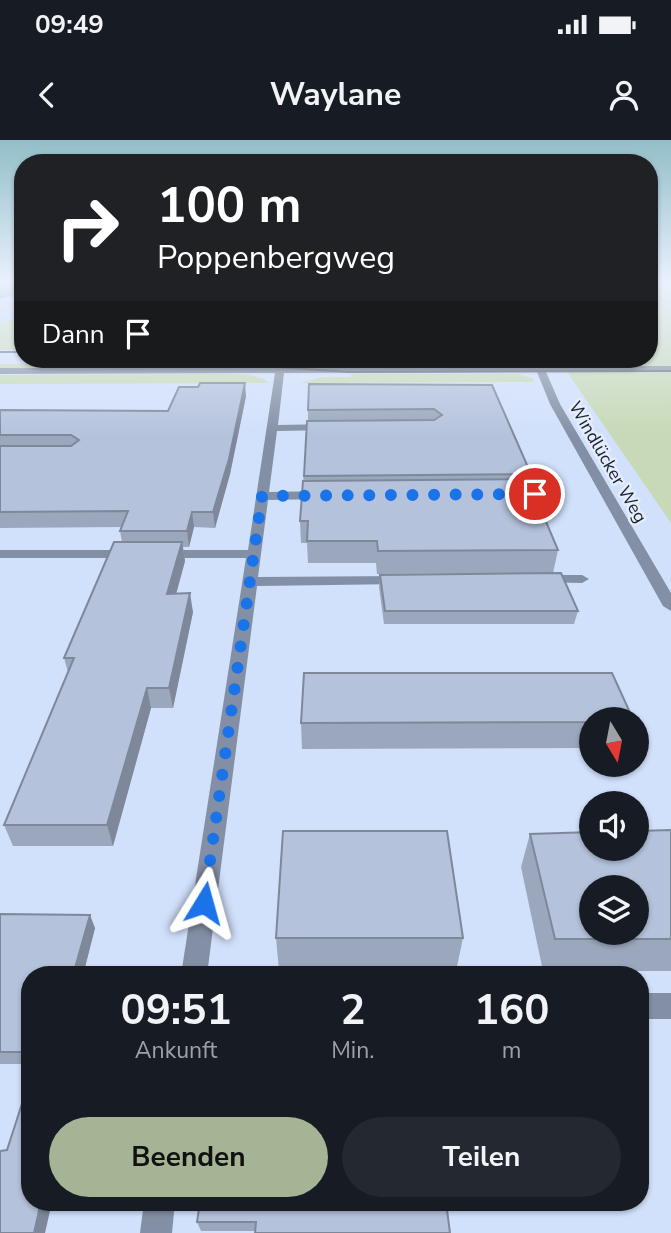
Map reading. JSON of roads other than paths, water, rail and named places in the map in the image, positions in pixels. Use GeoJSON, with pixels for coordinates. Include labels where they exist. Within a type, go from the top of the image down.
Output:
{"type":"FeatureCollection","features":[{"type":"Feature","properties":{"kind":"street","name":"Windlücker Weg"},"geometry":{"type":"LineString","coordinates":[[540,369],[550,384],[555,404],[671,606]]}},
{"type":"Feature","properties":{"kind":"street"},"geometry":{"type":"LineString","coordinates":[[0,371],[671,369]]}},
{"type":"Feature","properties":{"kind":"street"},"geometry":{"type":"LineString","coordinates":[[195,966],[280,371]]}},
{"type":"Feature","properties":{"kind":"street"},"geometry":{"type":"LineString","coordinates":[[272,428],[339,427]]}},
{"type":"Feature","properties":{"kind":"street"},"geometry":{"type":"LineString","coordinates":[[262,496],[344,495]]}},
{"type":"Feature","properties":{"kind":"street"},"geometry":{"type":"LineString","coordinates":[[0,554],[254,554]]}},
{"type":"Feature","properties":{"kind":"street"},"geometry":{"type":"LineString","coordinates":[[527,580],[582,579]]}},
{"type":"Feature","properties":{"kind":"street"},"geometry":{"type":"LineString","coordinates":[[251,582],[416,580]]}},
{"type":"Feature","properties":{"kind":"street"},"geometry":{"type":"LineString","coordinates":[[649,1006],[671,1006]]}},
{"type":"Feature","properties":{"kind":"street"},"geometry":{"type":"LineString","coordinates":[[156,1233],[159,1211]]}},
{"type":"Feature","properties":{"kind":"tram line"},"geometry":{"type":"LineString","coordinates":[[0,352],[14,352]]}},
{"type":"Feature","properties":{"kind":"tram line"},"geometry":{"type":"LineString","coordinates":[[290,368],[348,372],[671,371]]}}]}
